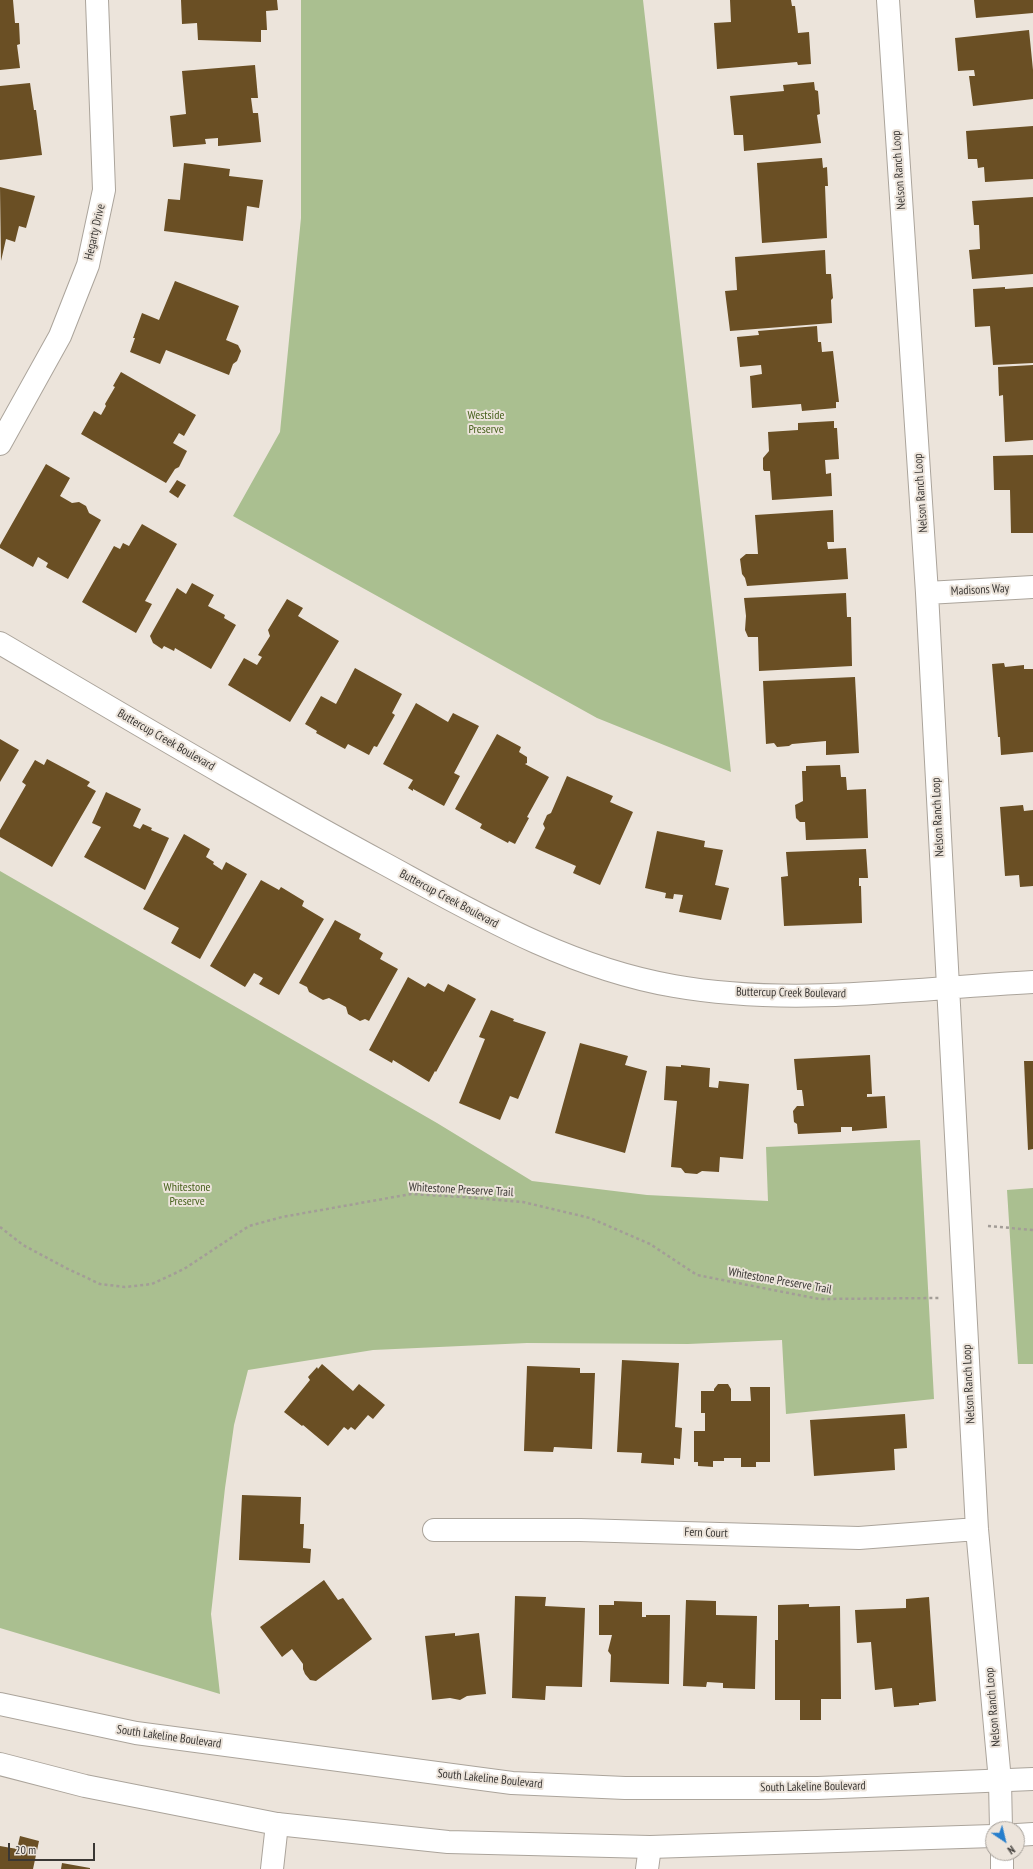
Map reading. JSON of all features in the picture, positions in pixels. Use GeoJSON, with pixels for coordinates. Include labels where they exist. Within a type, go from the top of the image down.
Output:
{"type":"FeatureCollection","features":[{"type":"Feature","properties":{"kind":"street","name":"Hegarty Drive"},"geometry":{"type":"LineString","coordinates":[[0,444],[60,336],[88,265],[104,190],[97,0]]}},
{"type":"Feature","properties":{"kind":"street","name":"Nelson Ranch Loop"},"geometry":{"type":"LineString","coordinates":[[888,0],[927,593],[977,1529],[1000,1781],[1001,1821]]}},
{"type":"Feature","properties":{"kind":"street","name":"Madisons Way"},"geometry":{"type":"LineString","coordinates":[[927,593],[1033,588]]}},
{"type":"Feature","properties":{"kind":"street","name":"Buttercup Creek Boulevard"},"geometry":{"type":"LineString","coordinates":[[0,643],[294,815],[504,928],[590,965],[673,986],[753,995],[840,995],[901,992],[947,987]]}},
{"type":"Feature","properties":{"kind":"street"},"geometry":{"type":"LineString","coordinates":[[947,987],[1033,982]]}},
{"type":"Feature","properties":{"kind":"street","name":"Fern Court"},"geometry":{"type":"LineString","coordinates":[[434,1530],[580,1530],[858,1538],[977,1529]]}},
{"type":"Feature","properties":{"kind":"street","name":"South Lakeline Boulevard"},"geometry":{"type":"LineString","coordinates":[[0,1704],[136,1733],[512,1783],[625,1788],[818,1788],[1033,1779]]}},
{"type":"Feature","properties":{"kind":"street"},"geometry":{"type":"LineString","coordinates":[[0,1764],[85,1786],[277,1824],[448,1842],[650,1847],[985,1836]]}},
{"type":"Feature","properties":{"kind":"street"},"geometry":{"type":"LineString","coordinates":[[272,1869],[277,1824]]}},
{"type":"Feature","properties":{"kind":"street"},"geometry":{"type":"LineString","coordinates":[[647,1869],[650,1847]]}},
{"type":"Feature","properties":{"kind":"path","name":"Whitestone Preserve Trail"},"geometry":{"type":"LineString","coordinates":[[0,1227],[23,1245],[66,1268],[100,1284],[124,1287],[152,1284],[184,1269],[248,1226],[282,1217],[411,1194],[464,1197],[523,1202],[590,1218],[650,1244],[697,1275],[819,1299],[937,1298]]}},
{"type":"Feature","properties":{"kind":"path"},"geometry":{"type":"LineString","coordinates":[[1002,1228],[1033,1230]]}},
{"type":"Feature","properties":{"kind":"green space","name":"Westside Preserve"},"geometry":{"type":"Polygon","coordinates":[[[301,0],[643,0],[731,772],[597,718],[233,516],[280,432],[301,218],[301,0]]]}},
{"type":"Feature","properties":{"kind":"green space","name":"Whitestone Preserve"},"geometry":{"type":"Polygon","coordinates":[[[0,871],[437,1123],[532,1181],[647,1195],[768,1201],[766,1147],[920,1140],[934,1399],[786,1414],[782,1340],[688,1344],[527,1343],[373,1350],[248,1370],[234,1425],[225,1488],[211,1614],[220,1694],[0,1628],[0,871]]]}},
{"type":"Feature","properties":{"kind":"green space"},"geometry":{"type":"Polygon","coordinates":[[[1033,1188],[1033,1364],[1018,1364],[1007,1190],[1033,1188]]]}},
{"type":"Feature","properties":{"kind":"building"},"geometry":{"type":"Polygon","coordinates":[[[0,0],[13,0],[15,23],[19,23],[20,44],[17,45],[20,68],[0,70],[0,0]]]}},
{"type":"Feature","properties":{"kind":"building"},"geometry":{"type":"Polygon","coordinates":[[[181,0],[277,0],[278,10],[266,11],[267,30],[261,30],[261,42],[198,40],[197,23],[182,24],[181,0]]]}},
{"type":"Feature","properties":{"kind":"building"},"geometry":{"type":"Polygon","coordinates":[[[730,0],[791,0],[792,6],[795,6],[798,33],[809,32],[811,64],[798,65],[797,62],[717,69],[714,23],[731,22],[730,0]]]}},
{"type":"Feature","properties":{"kind":"building"},"geometry":{"type":"Polygon","coordinates":[[[974,0],[1033,0],[1033,13],[976,18],[974,0]]]}},
{"type":"Feature","properties":{"kind":"building"},"geometry":{"type":"Polygon","coordinates":[[[1029,30],[1033,70],[1033,99],[973,106],[969,76],[975,76],[974,70],[958,71],[955,38],[1029,30]]]}},
{"type":"Feature","properties":{"kind":"building"},"geometry":{"type":"Polygon","coordinates":[[[255,65],[258,98],[251,98],[253,113],[258,113],[261,142],[218,146],[218,138],[205,139],[206,144],[173,147],[170,116],[186,114],[182,71],[255,65]]]}},
{"type":"Feature","properties":{"kind":"building"},"geometry":{"type":"Polygon","coordinates":[[[814,82],[815,90],[818,91],[820,114],[817,115],[821,143],[744,151],[743,135],[734,135],[730,96],[784,91],[783,85],[814,82]]]}},
{"type":"Feature","properties":{"kind":"building"},"geometry":{"type":"Polygon","coordinates":[[[30,83],[34,110],[36,110],[42,155],[0,160],[0,86],[30,83]]]}},
{"type":"Feature","properties":{"kind":"building"},"geometry":{"type":"Polygon","coordinates":[[[1033,126],[1033,179],[985,182],[984,167],[978,168],[977,159],[968,159],[966,131],[1033,126]]]}},
{"type":"Feature","properties":{"kind":"building"},"geometry":{"type":"Polygon","coordinates":[[[822,158],[823,168],[827,167],[828,186],[825,186],[827,238],[762,243],[757,163],[822,158]]]}},
{"type":"Feature","properties":{"kind":"building"},"geometry":{"type":"Polygon","coordinates":[[[184,163],[230,169],[229,176],[263,180],[259,208],[247,206],[243,241],[164,231],[168,199],[180,200],[184,163]]]}},
{"type":"Feature","properties":{"kind":"building"},"geometry":{"type":"Polygon","coordinates":[[[0,187],[35,196],[26,228],[19,226],[15,242],[6,239],[1,261],[0,187]]]}},
{"type":"Feature","properties":{"kind":"building"},"geometry":{"type":"Polygon","coordinates":[[[1033,197],[1033,274],[972,279],[969,250],[980,249],[979,225],[974,225],[972,201],[1033,197]]]}},
{"type":"Feature","properties":{"kind":"building"},"geometry":{"type":"Polygon","coordinates":[[[825,250],[826,274],[831,274],[833,298],[831,300],[832,323],[730,331],[725,291],[737,290],[735,257],[825,250]]]}},
{"type":"Feature","properties":{"kind":"building"},"geometry":{"type":"Polygon","coordinates":[[[175,281],[239,306],[226,340],[238,345],[241,351],[237,361],[233,364],[229,375],[166,350],[160,364],[130,352],[135,338],[133,338],[142,313],[159,320],[175,281]]]}},
{"type":"Feature","properties":{"kind":"building"},"geometry":{"type":"Polygon","coordinates":[[[1005,287],[1005,289],[1033,287],[1033,363],[993,365],[990,326],[975,327],[973,289],[1005,287]]]}},
{"type":"Feature","properties":{"kind":"building"},"geometry":{"type":"Polygon","coordinates":[[[817,326],[818,342],[821,342],[822,352],[833,351],[839,402],[836,402],[836,408],[802,411],[801,404],[752,408],[750,376],[762,374],[761,365],[740,367],[737,337],[759,335],[758,331],[817,326]]]}},
{"type":"Feature","properties":{"kind":"building"},"geometry":{"type":"Polygon","coordinates":[[[1033,365],[1033,440],[1005,442],[1003,395],[999,396],[998,367],[1033,365]]]}},
{"type":"Feature","properties":{"kind":"building"},"geometry":{"type":"Polygon","coordinates":[[[121,372],[196,415],[184,436],[179,433],[173,443],[187,451],[179,467],[175,469],[166,483],[81,434],[94,411],[101,415],[106,406],[105,404],[115,387],[113,386],[121,372]]]}},
{"type":"Feature","properties":{"kind":"building"},"geometry":{"type":"Polygon","coordinates":[[[834,421],[834,428],[837,428],[839,459],[825,460],[826,474],[831,473],[832,496],[772,500],[770,471],[764,471],[763,469],[763,458],[769,451],[768,432],[798,430],[798,423],[834,421]]]}},
{"type":"Feature","properties":{"kind":"building"},"geometry":{"type":"Polygon","coordinates":[[[1033,455],[1033,533],[1011,533],[1010,490],[994,490],[993,456],[1033,455]]]}},
{"type":"Feature","properties":{"kind":"building"},"geometry":{"type":"Polygon","coordinates":[[[46,464],[70,478],[60,496],[72,503],[79,502],[86,506],[89,513],[101,520],[68,579],[46,567],[48,563],[38,557],[33,567],[0,548],[0,545],[46,464]]]}},
{"type":"Feature","properties":{"kind":"building"},"geometry":{"type":"Polygon","coordinates":[[[177,480],[186,485],[178,498],[169,492],[177,480]]]}},
{"type":"Feature","properties":{"kind":"building"},"geometry":{"type":"Polygon","coordinates":[[[833,510],[834,542],[827,542],[828,549],[846,548],[848,579],[747,586],[745,578],[742,574],[740,559],[746,554],[758,554],[755,515],[833,510]]]}},
{"type":"Feature","properties":{"kind":"building"},"geometry":{"type":"Polygon","coordinates":[[[142,524],[177,544],[145,601],[152,604],[136,633],[82,602],[114,546],[120,549],[123,543],[129,546],[142,524]]]}},
{"type":"Feature","properties":{"kind":"building"},"geometry":{"type":"Polygon","coordinates":[[[192,583],[214,595],[208,606],[225,615],[224,618],[236,625],[211,669],[175,648],[174,651],[164,646],[162,649],[153,643],[150,636],[177,588],[186,594],[192,583]]]}},
{"type":"Feature","properties":{"kind":"building"},"geometry":{"type":"Polygon","coordinates":[[[846,593],[847,617],[851,617],[852,666],[759,671],[758,637],[748,637],[745,630],[746,616],[744,598],[846,593]]]}},
{"type":"Feature","properties":{"kind":"building"},"geometry":{"type":"Polygon","coordinates":[[[287,599],[303,608],[298,616],[339,641],[290,722],[228,685],[244,658],[257,665],[262,657],[258,655],[270,636],[268,630],[287,599]]]}},
{"type":"Feature","properties":{"kind":"building"},"geometry":{"type":"Polygon","coordinates":[[[1004,663],[1005,667],[1024,665],[1024,669],[1033,669],[1033,752],[1001,755],[1000,737],[998,737],[992,664],[1004,663]]]}},
{"type":"Feature","properties":{"kind":"building"},"geometry":{"type":"Polygon","coordinates":[[[355,668],[402,694],[392,713],[395,715],[377,747],[374,746],[369,755],[348,744],[345,749],[316,733],[317,731],[305,724],[321,696],[336,704],[355,668]]]}},
{"type":"Feature","properties":{"kind":"building"},"geometry":{"type":"Polygon","coordinates":[[[855,677],[859,753],[826,755],[826,741],[777,747],[774,743],[766,744],[763,681],[855,677]]]}},
{"type":"Feature","properties":{"kind":"building"},"geometry":{"type":"Polygon","coordinates":[[[416,703],[448,722],[453,713],[479,726],[454,773],[460,776],[444,806],[413,789],[413,791],[408,788],[413,780],[383,764],[416,703]]]}},
{"type":"Feature","properties":{"kind":"building"},"geometry":{"type":"Polygon","coordinates":[[[497,734],[521,747],[519,752],[527,757],[527,763],[525,764],[549,777],[527,817],[529,818],[515,844],[509,841],[508,843],[480,828],[482,824],[455,809],[497,734]]]}},
{"type":"Feature","properties":{"kind":"building"},"geometry":{"type":"Polygon","coordinates":[[[0,739],[19,750],[0,782],[0,739]]]}},
{"type":"Feature","properties":{"kind":"building"},"geometry":{"type":"Polygon","coordinates":[[[47,759],[90,782],[87,786],[96,791],[52,867],[0,837],[0,830],[26,785],[22,782],[35,760],[44,765],[47,759]]]}},
{"type":"Feature","properties":{"kind":"building"},"geometry":{"type":"Polygon","coordinates":[[[840,765],[841,777],[846,777],[847,790],[866,789],[868,838],[806,840],[805,822],[800,822],[796,818],[795,805],[803,801],[802,771],[806,771],[806,766],[840,765]]]}},
{"type":"Feature","properties":{"kind":"building"},"geometry":{"type":"Polygon","coordinates":[[[567,776],[613,796],[610,802],[633,812],[600,885],[573,873],[576,866],[535,848],[545,828],[543,824],[547,815],[551,813],[567,776]]]}},
{"type":"Feature","properties":{"kind":"building"},"geometry":{"type":"Polygon","coordinates":[[[106,792],[141,809],[133,826],[140,829],[143,824],[152,828],[151,830],[169,838],[145,890],[84,857],[101,827],[92,823],[106,792]]]}},
{"type":"Feature","properties":{"kind":"building"},"geometry":{"type":"Polygon","coordinates":[[[1023,805],[1024,811],[1033,810],[1033,886],[1020,887],[1019,875],[1005,876],[1000,807],[1023,805]]]}},
{"type":"Feature","properties":{"kind":"building"},"geometry":{"type":"Polygon","coordinates":[[[657,831],[705,841],[704,847],[723,850],[715,885],[729,888],[721,920],[679,912],[683,895],[674,894],[673,899],[665,898],[666,893],[645,888],[657,831]]]}},
{"type":"Feature","properties":{"kind":"building"},"geometry":{"type":"Polygon","coordinates":[[[184,834],[210,849],[206,857],[222,870],[226,862],[247,874],[200,959],[171,943],[179,928],[143,909],[184,834]]]}},
{"type":"Feature","properties":{"kind":"building"},"geometry":{"type":"Polygon","coordinates":[[[866,849],[868,878],[859,878],[859,886],[861,886],[862,923],[784,926],[781,877],[788,876],[786,852],[866,849]]]}},
{"type":"Feature","properties":{"kind":"building"},"geometry":{"type":"Polygon","coordinates":[[[261,880],[279,890],[281,887],[304,901],[302,906],[324,919],[279,995],[259,984],[263,978],[254,973],[245,987],[210,966],[261,880]]]}},
{"type":"Feature","properties":{"kind":"building"},"geometry":{"type":"Polygon","coordinates":[[[335,920],[361,934],[359,939],[383,953],[380,959],[398,969],[369,1021],[365,1019],[360,1021],[348,1014],[346,1007],[329,998],[323,1000],[309,992],[307,987],[299,983],[335,920]]]}},
{"type":"Feature","properties":{"kind":"building"},"geometry":{"type":"Polygon","coordinates":[[[408,977],[425,987],[428,983],[444,992],[448,984],[476,999],[429,1082],[393,1060],[392,1063],[369,1050],[408,977]]]}},
{"type":"Feature","properties":{"kind":"building"},"geometry":{"type":"Polygon","coordinates":[[[491,1010],[514,1019],[513,1021],[546,1032],[518,1099],[510,1096],[500,1120],[459,1103],[485,1039],[479,1037],[491,1010]]]}},
{"type":"Feature","properties":{"kind":"building"},"geometry":{"type":"Polygon","coordinates":[[[580,1043],[628,1056],[625,1065],[647,1071],[625,1153],[555,1133],[580,1043]]]}},
{"type":"Feature","properties":{"kind":"building"},"geometry":{"type":"Polygon","coordinates":[[[870,1055],[872,1094],[867,1094],[867,1097],[885,1096],[887,1128],[852,1131],[852,1127],[841,1127],[841,1132],[798,1134],[797,1124],[794,1122],[793,1111],[797,1106],[804,1106],[802,1090],[797,1090],[794,1059],[870,1055]]]}},
{"type":"Feature","properties":{"kind":"building"},"geometry":{"type":"Polygon","coordinates":[[[1024,1061],[1033,1061],[1033,1149],[1028,1150],[1024,1061]]]}},
{"type":"Feature","properties":{"kind":"building"},"geometry":{"type":"Polygon","coordinates":[[[681,1065],[710,1068],[709,1087],[718,1088],[719,1081],[749,1084],[743,1159],[720,1157],[719,1172],[702,1171],[697,1174],[685,1173],[681,1168],[671,1167],[677,1101],[664,1100],[666,1066],[681,1067],[681,1065]]]}},
{"type":"Feature","properties":{"kind":"building"},"geometry":{"type":"Polygon","coordinates":[[[622,1360],[679,1363],[675,1427],[682,1428],[680,1459],[674,1458],[674,1465],[641,1463],[642,1453],[617,1452],[622,1360]]]}},
{"type":"Feature","properties":{"kind":"building"},"geometry":{"type":"Polygon","coordinates":[[[322,1364],[353,1391],[359,1384],[385,1405],[373,1419],[368,1415],[355,1430],[351,1427],[348,1430],[344,1427],[328,1446],[303,1425],[302,1426],[284,1412],[310,1380],[308,1377],[317,1367],[318,1369],[322,1364]]]}},
{"type":"Feature","properties":{"kind":"building"},"geometry":{"type":"Polygon","coordinates":[[[527,1366],[580,1368],[580,1373],[595,1373],[592,1449],[554,1447],[553,1452],[524,1451],[527,1366]]]}},
{"type":"Feature","properties":{"kind":"building"},"geometry":{"type":"Polygon","coordinates":[[[718,1384],[728,1384],[731,1389],[731,1401],[751,1401],[750,1387],[770,1387],[770,1462],[756,1462],[756,1467],[741,1467],[741,1458],[724,1458],[724,1461],[713,1461],[713,1467],[698,1466],[698,1462],[694,1462],[694,1431],[705,1431],[705,1413],[701,1413],[701,1391],[714,1391],[718,1384]]]}},
{"type":"Feature","properties":{"kind":"building"},"geometry":{"type":"Polygon","coordinates":[[[905,1414],[907,1448],[894,1449],[895,1470],[814,1476],[810,1420],[905,1414]]]}},
{"type":"Feature","properties":{"kind":"building"},"geometry":{"type":"Polygon","coordinates":[[[242,1495],[301,1497],[300,1524],[304,1524],[303,1548],[311,1549],[310,1563],[239,1560],[242,1495]]]}},
{"type":"Feature","properties":{"kind":"building"},"geometry":{"type":"Polygon","coordinates":[[[324,1580],[338,1600],[343,1598],[372,1639],[316,1681],[310,1680],[305,1674],[303,1664],[292,1649],[282,1657],[260,1627],[324,1580]]]}},
{"type":"Feature","properties":{"kind":"building"},"geometry":{"type":"Polygon","coordinates":[[[515,1596],[546,1597],[545,1606],[585,1608],[582,1687],[546,1686],[545,1700],[512,1698],[515,1596]]]}},
{"type":"Feature","properties":{"kind":"building"},"geometry":{"type":"Polygon","coordinates":[[[929,1597],[936,1701],[919,1703],[919,1705],[894,1707],[892,1688],[875,1690],[871,1642],[857,1643],[855,1610],[906,1608],[906,1599],[929,1597]]]}},
{"type":"Feature","properties":{"kind":"building"},"geometry":{"type":"Polygon","coordinates":[[[686,1600],[716,1601],[716,1615],[757,1616],[755,1689],[723,1688],[723,1683],[707,1682],[706,1687],[683,1686],[686,1600]]]}},
{"type":"Feature","properties":{"kind":"building"},"geometry":{"type":"Polygon","coordinates":[[[614,1601],[642,1602],[642,1617],[646,1617],[646,1615],[670,1615],[669,1684],[610,1682],[611,1655],[608,1651],[612,1635],[599,1635],[599,1605],[614,1605],[614,1601]]]}},
{"type":"Feature","properties":{"kind":"building"},"geometry":{"type":"Polygon","coordinates":[[[809,1604],[809,1607],[840,1606],[841,1699],[821,1699],[821,1720],[800,1720],[800,1700],[775,1700],[775,1640],[778,1640],[778,1605],[809,1604]]]}},
{"type":"Feature","properties":{"kind":"building"},"geometry":{"type":"Polygon","coordinates":[[[455,1633],[455,1636],[479,1633],[486,1694],[467,1696],[460,1700],[450,1698],[432,1700],[425,1636],[455,1633]]]}},
{"type":"Feature","properties":{"kind":"building"},"geometry":{"type":"Polygon","coordinates":[[[20,1836],[39,1841],[33,1869],[0,1869],[0,1846],[17,1849],[20,1836]]]}},
{"type":"Feature","properties":{"kind":"building"},"geometry":{"type":"Polygon","coordinates":[[[62,1863],[90,1868],[90,1869],[61,1869],[62,1863]]]}}]}
